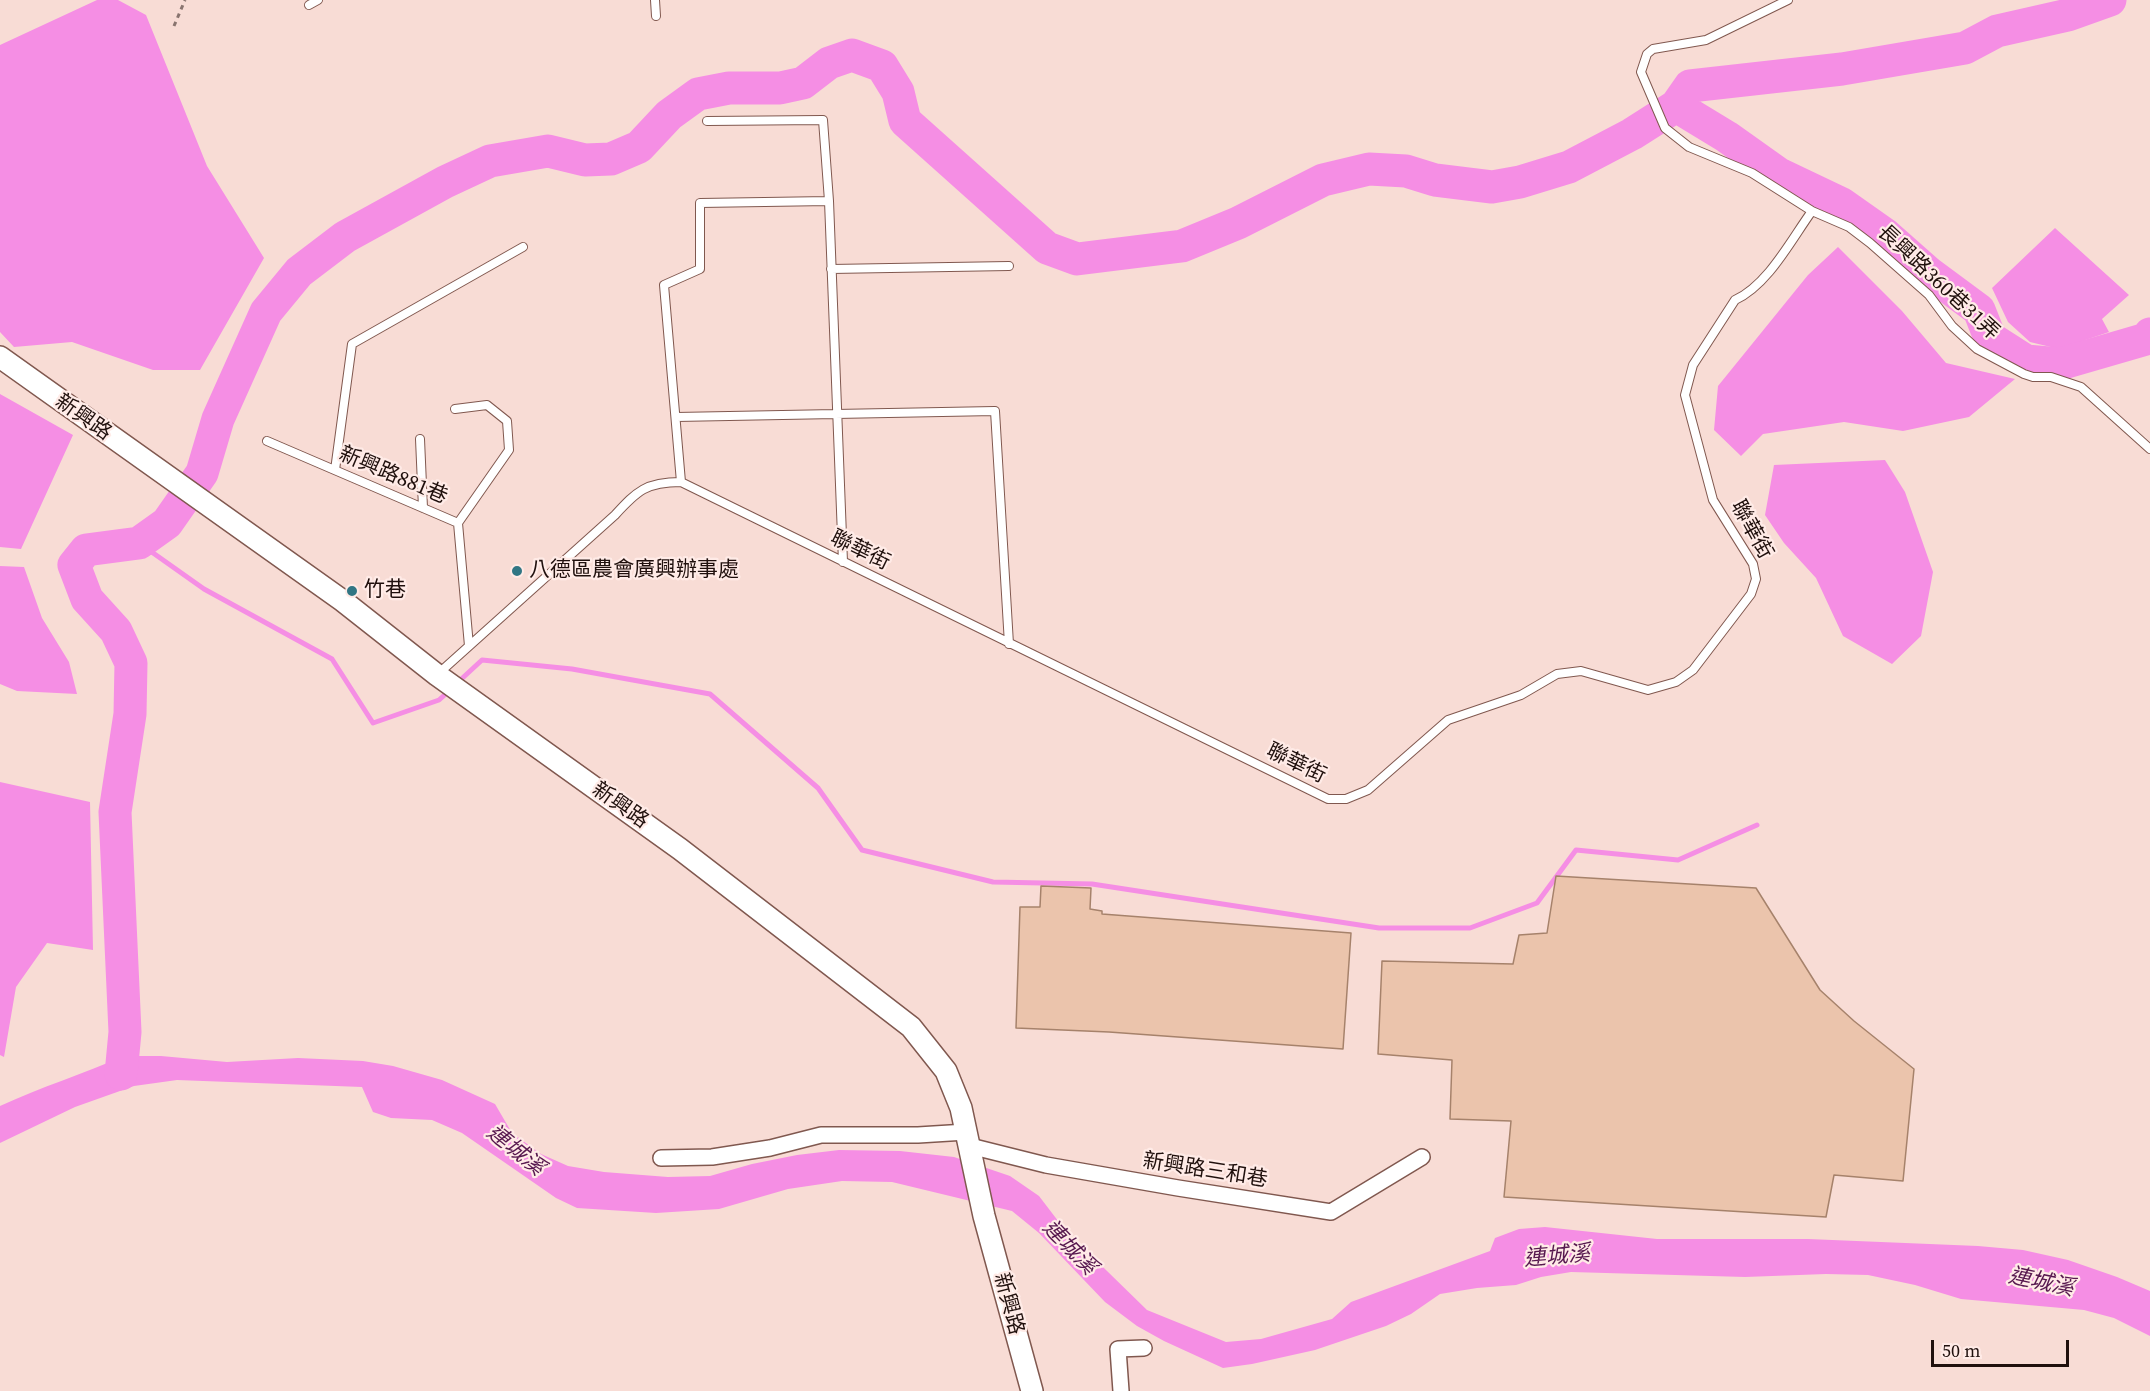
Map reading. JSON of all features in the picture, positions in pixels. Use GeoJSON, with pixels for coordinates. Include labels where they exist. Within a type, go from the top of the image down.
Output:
{"type":"FeatureCollection","features":[{"type":"Feature","properties":{"kind":"street","name":"新興路"},"geometry":{"type":"LineString","coordinates":[[0,357],[343,601],[463,694],[680,849],[911,1027],[946,1071],[960,1108],[984,1216],[1032,1391]]}},
{"type":"Feature","properties":{"kind":"street","name":"新興路三和巷"},"geometry":{"type":"LineString","coordinates":[[661,1158],[724,1155],[770,1148],[821,1135],[918,1135],[969,1143],[1057,1167],[1331,1212],[1422,1157]]}},
{"type":"Feature","properties":{"kind":"street"},"geometry":{"type":"LineString","coordinates":[[1121,1391],[1118,1349],[1144,1348]]}},
{"type":"Feature","properties":{"kind":"lane"},"geometry":{"type":"LineString","coordinates":[[309,5],[318,0]]}},
{"type":"Feature","properties":{"kind":"lane"},"geometry":{"type":"LineString","coordinates":[[655,0],[656,16]]}},
{"type":"Feature","properties":{"kind":"lane","name":"長興路360巷31弄"},"geometry":{"type":"LineString","coordinates":[[1788,0],[1706,40],[1653,49],[1647,54],[1641,72],[1665,128],[1689,147],[1752,173],[1812,211],[1850,227],[1929,295],[1953,326],[1977,349],[2024,374],[2033,377],[2051,376],[2080,387],[2150,449]]}},
{"type":"Feature","properties":{"kind":"lane"},"geometry":{"type":"LineString","coordinates":[[707,122],[824,120],[843,562]]}},
{"type":"Feature","properties":{"kind":"lane"},"geometry":{"type":"LineString","coordinates":[[440,677],[469,646],[615,515],[637,492],[663,482],[681,482],[664,285],[700,270],[700,203],[829,201]]}},
{"type":"Feature","properties":{"kind":"lane","name":"聯華街"},"geometry":{"type":"LineString","coordinates":[[681,482],[1328,800],[1346,799],[1368,790],[1448,720],[1521,695],[1557,674],[1581,671],[1648,690],[1676,682],[1693,670],[1751,594],[1756,579],[1753,564],[1713,500],[1685,395],[1693,365],[1735,300],[1744,296],[1762,280],[1812,211]]}},
{"type":"Feature","properties":{"kind":"lane"},"geometry":{"type":"LineString","coordinates":[[334,470],[352,344],[523,248]]}},
{"type":"Feature","properties":{"kind":"lane"},"geometry":{"type":"LineString","coordinates":[[831,269],[1009,266]]}},
{"type":"Feature","properties":{"kind":"lane"},"geometry":{"type":"LineString","coordinates":[[455,409],[487,405],[507,421],[509,450],[458,523]]}},
{"type":"Feature","properties":{"kind":"lane"},"geometry":{"type":"LineString","coordinates":[[676,417],[995,411],[1009,644]]}},
{"type":"Feature","properties":{"kind":"lane"},"geometry":{"type":"LineString","coordinates":[[420,439],[423,508]]}},
{"type":"Feature","properties":{"kind":"lane","name":"新興路881巷"},"geometry":{"type":"LineString","coordinates":[[267,441],[458,523],[469,646]]}},
{"type":"Feature","properties":{"kind":"path"},"geometry":{"type":"LineString","coordinates":[[174,26],[185,0]]}},
{"type":"Feature","properties":{"kind":"water"},"geometry":{"type":"Polygon","coordinates":[[[97,0],[118,0],[146,15],[207,166],[264,258],[200,370],[153,370],[72,342],[14,347],[0,332],[0,45],[97,0]]]}},
{"type":"Feature","properties":{"kind":"water"},"geometry":{"type":"Polygon","coordinates":[[[2055,228],[2129,295],[2102,319],[2109,332],[2059,349],[2030,342],[2008,322],[1992,288],[2055,228]]]}},
{"type":"Feature","properties":{"kind":"water"},"geometry":{"type":"Polygon","coordinates":[[[1838,247],[1902,311],[1946,363],[2015,379],[1969,417],[1903,431],[1844,422],[1763,434],[1741,456],[1714,430],[1718,386],[1808,275],[1838,247]]]}},
{"type":"Feature","properties":{"kind":"water"},"geometry":{"type":"Polygon","coordinates":[[[0,394],[73,435],[21,549],[0,547],[0,394]]]}},
{"type":"Feature","properties":{"kind":"water"},"geometry":{"type":"Polygon","coordinates":[[[1885,460],[1905,492],[1933,572],[1921,636],[1892,664],[1843,636],[1816,578],[1784,543],[1765,515],[1774,465],[1885,460]]]}},
{"type":"Feature","properties":{"kind":"water"},"geometry":{"type":"Polygon","coordinates":[[[0,566],[24,567],[42,618],[69,662],[77,694],[17,691],[0,684],[0,566]]]}},
{"type":"Feature","properties":{"kind":"water"},"geometry":{"type":"Polygon","coordinates":[[[0,782],[90,802],[93,950],[47,943],[16,987],[4,1057],[0,1055],[0,782]]]}},
{"type":"Feature","properties":{"kind":"water","name":"連城溪"},"geometry":{"type":"Polygon","coordinates":[[[124,1056],[161,1056],[227,1062],[298,1058],[363,1061],[393,1066],[442,1080],[495,1104],[512,1133],[541,1154],[568,1166],[604,1172],[668,1177],[710,1176],[752,1164],[839,1150],[900,1151],[954,1157],[1010,1176],[1039,1196],[1065,1230],[1147,1310],[1226,1342],[1261,1339],[1332,1319],[1351,1302],[1490,1251],[1495,1238],[1519,1229],[1545,1227],[1657,1239],[1808,1239],[2023,1250],[2068,1260],[2150,1291],[2150,1336],[2114,1318],[2084,1310],[1961,1299],[1915,1285],[1868,1275],[1745,1277],[1571,1272],[1541,1277],[1516,1285],[1440,1294],[1411,1314],[1386,1326],[1315,1350],[1223,1368],[1137,1326],[1105,1302],[1039,1233],[1012,1211],[892,1182],[842,1181],[788,1189],[719,1209],[656,1213],[577,1208],[556,1198],[462,1133],[432,1120],[391,1118],[373,1112],[362,1087],[177,1080],[134,1086],[75,1107],[0,1143],[0,1106],[124,1056]]]}},
{"type":"Feature","properties":{"kind":"building"},"geometry":{"type":"Polygon","coordinates":[[[1556,876],[1756,888],[1820,990],[1854,1021],[1914,1069],[1903,1181],[1834,1175],[1826,1217],[1504,1197],[1511,1121],[1450,1119],[1452,1060],[1378,1054],[1382,961],[1513,964],[1519,935],[1547,933],[1556,876]]]}},
{"type":"Feature","properties":{"kind":"building"},"geometry":{"type":"Polygon","coordinates":[[[1041,886],[1091,888],[1090,909],[1102,911],[1102,914],[1351,933],[1343,1049],[1109,1032],[1016,1028],[1020,907],[1040,907],[1041,886]]]}},
{"type":"Feature","properties":{"kind":"waterway"},"geometry":{"type":"LineString","coordinates":[[1676,106],[1690,86],[1842,69],[1965,48],[1997,31],[2068,15],[2110,0]]}},
{"type":"Feature","properties":{"kind":"waterway"},"geometry":{"type":"LineString","coordinates":[[121,1074],[125,1032],[115,812],[130,714],[131,663],[116,631],[87,599],[74,565],[86,550],[139,543],[167,523],[202,473],[218,419],[266,312],[299,272],[345,237],[445,182],[490,161],[548,151],[585,160],[611,159],[639,147],[669,115],[698,94],[729,88],[780,88],[803,83],[829,63],[852,55],[882,66],[898,92],[905,121],[1047,248],[1077,259],[1182,246],[1238,223],[1323,180],[1369,169],[1406,171],[1435,180],[1492,187],[1520,182],[1569,167],[1632,134],[1676,106],[1727,137],[1779,174],[1842,204],[1886,235],[1929,273],[1979,310],[1990,338],[2026,361],[2060,364],[2146,339],[2150,334]]}},
{"type":"Feature","properties":{"kind":"waterway"},"geometry":{"type":"LineString","coordinates":[[139,543],[204,589],[332,659],[373,723],[439,700],[450,690]]}},
{"type":"Feature","properties":{"kind":"waterway"},"geometry":{"type":"LineString","coordinates":[[456,684],[482,660],[572,669],[710,694],[818,788],[862,850],[993,882],[1092,884],[1379,928],[1470,928],[1537,903],[1576,850],[1678,860],[1757,825]]}},
{"type":"Feature","properties":{"kind":"place","name":"八德區農會廣興辦事處"},"geometry":{"type":"Point","coordinates":[517,571]}},
{"type":"Feature","properties":{"kind":"place","name":"竹巷"},"geometry":{"type":"Point","coordinates":[352,591]}}]}
